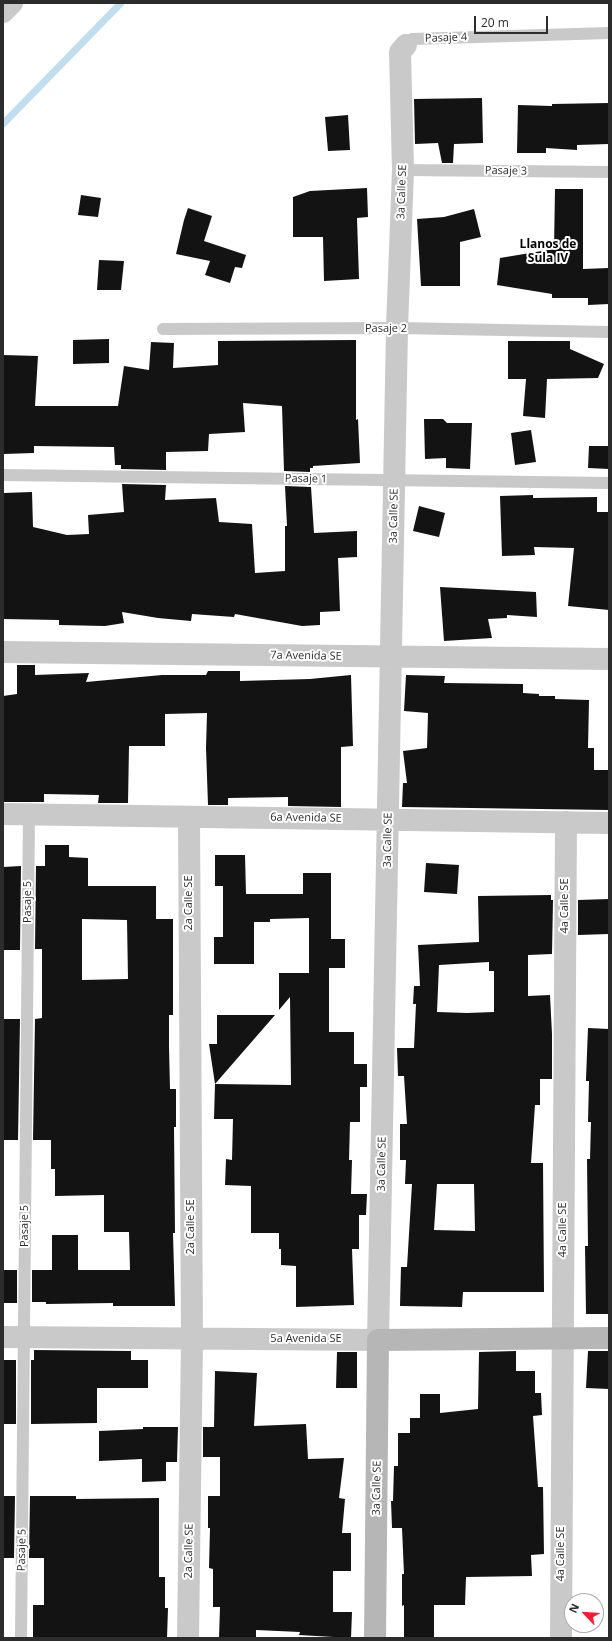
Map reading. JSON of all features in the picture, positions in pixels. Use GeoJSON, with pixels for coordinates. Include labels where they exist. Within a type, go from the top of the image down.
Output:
{"type":"FeatureCollection","features":[{"type":"Feature","properties":{"kind":"street"},"geometry":{"type":"LineString","coordinates":[[3,12],[12,3]]}},
{"type":"Feature","properties":{"kind":"street","name":"3a Calle SE"},"geometry":{"type":"LineString","coordinates":[[375,1638],[378,1340],[397,328],[404,170],[400,52],[406,45]]}},
{"type":"Feature","properties":{"kind":"street","name":"7a Avenida SE"},"geometry":{"type":"LineString","coordinates":[[3,652],[609,659]]}},
{"type":"Feature","properties":{"kind":"street","name":"6a Avenida SE"},"geometry":{"type":"LineString","coordinates":[[3,814],[609,823]]}},
{"type":"Feature","properties":{"kind":"street","name":"2a Calle SE"},"geometry":{"type":"LineString","coordinates":[[188,1638],[192,1339],[189,817]]}},
{"type":"Feature","properties":{"kind":"street","name":"4a Calle SE"},"geometry":{"type":"LineString","coordinates":[[561,1638],[566,822]]}},
{"type":"Feature","properties":{"kind":"street","name":"5a Avenida SE"},"geometry":{"type":"LineString","coordinates":[[3,1337],[378,1340],[609,1338]]}},
{"type":"Feature","properties":{"kind":"lane","name":"Pasaje 4"},"geometry":{"type":"LineString","coordinates":[[406,45],[412,39],[609,33]]}},
{"type":"Feature","properties":{"kind":"lane","name":"Pasaje 3"},"geometry":{"type":"LineString","coordinates":[[404,170],[609,172]]}},
{"type":"Feature","properties":{"kind":"lane","name":"Pasaje 2"},"geometry":{"type":"LineString","coordinates":[[163,329],[397,328],[609,332]]}},
{"type":"Feature","properties":{"kind":"lane","name":"Pasaje 1"},"geometry":{"type":"LineString","coordinates":[[3,475],[609,483]]}},
{"type":"Feature","properties":{"kind":"lane","name":"Pasaje 5"},"geometry":{"type":"LineString","coordinates":[[21,1638],[29,814]]}},
{"type":"Feature","properties":{"kind":"building"},"geometry":{"type":"Polygon","coordinates":[[[482,98],[483,143],[454,144],[453,163],[442,163],[438,143],[415,144],[414,99],[482,98]]]}},
{"type":"Feature","properties":{"kind":"building"},"geometry":{"type":"Polygon","coordinates":[[[609,103],[609,144],[577,145],[577,150],[546,148],[546,153],[517,153],[518,105],[552,106],[552,104],[609,103]]]}},
{"type":"Feature","properties":{"kind":"building"},"geometry":{"type":"Polygon","coordinates":[[[348,115],[350,150],[328,151],[325,117],[348,115]]]}},
{"type":"Feature","properties":{"kind":"building"},"geometry":{"type":"Polygon","coordinates":[[[367,188],[368,217],[357,218],[359,279],[324,281],[323,237],[293,237],[293,197],[310,191],[367,188]]]}},
{"type":"Feature","properties":{"kind":"building"},"geometry":{"type":"Polygon","coordinates":[[[555,189],[583,189],[583,269],[609,268],[609,304],[588,305],[588,298],[552,298],[552,294],[497,285],[500,258],[554,249],[555,189]]]}},
{"type":"Feature","properties":{"kind":"building"},"geometry":{"type":"Polygon","coordinates":[[[81,195],[101,198],[98,217],[78,215],[81,195]]]}},
{"type":"Feature","properties":{"kind":"building"},"geometry":{"type":"Polygon","coordinates":[[[188,208],[212,216],[204,241],[246,255],[242,268],[235,267],[230,283],[205,275],[210,261],[176,254],[188,208]]]}},
{"type":"Feature","properties":{"kind":"building"},"geometry":{"type":"Polygon","coordinates":[[[474,209],[481,237],[460,242],[460,286],[421,286],[417,219],[444,217],[474,209]]]}},
{"type":"Feature","properties":{"kind":"building"},"geometry":{"type":"Polygon","coordinates":[[[99,260],[124,261],[121,290],[97,290],[99,260]]]}},
{"type":"Feature","properties":{"kind":"building"},"geometry":{"type":"Polygon","coordinates":[[[109,339],[109,363],[73,364],[73,340],[109,339]]]}},
{"type":"Feature","properties":{"kind":"building"},"geometry":{"type":"Polygon","coordinates":[[[356,340],[356,420],[358,419],[360,463],[313,466],[313,468],[310,468],[310,472],[284,471],[282,406],[243,403],[245,432],[209,434],[208,451],[166,452],[166,470],[121,469],[121,465],[115,465],[114,447],[34,446],[34,453],[3,454],[3,355],[38,356],[35,406],[118,406],[124,366],[149,370],[151,342],[174,343],[173,368],[218,365],[218,341],[356,340]]]}},
{"type":"Feature","properties":{"kind":"building"},"geometry":{"type":"Polygon","coordinates":[[[508,341],[570,341],[570,349],[604,364],[598,378],[547,379],[545,418],[523,416],[526,379],[508,379],[508,341]]]}},
{"type":"Feature","properties":{"kind":"building"},"geometry":{"type":"Polygon","coordinates":[[[424,419],[443,419],[447,423],[472,423],[470,469],[446,468],[446,458],[425,459],[424,419]]]}},
{"type":"Feature","properties":{"kind":"building"},"geometry":{"type":"Polygon","coordinates":[[[531,430],[536,462],[515,465],[511,433],[531,430]]]}},
{"type":"Feature","properties":{"kind":"building"},"geometry":{"type":"Polygon","coordinates":[[[589,446],[609,446],[609,469],[588,468],[589,446]]]}},
{"type":"Feature","properties":{"kind":"building"},"geometry":{"type":"Polygon","coordinates":[[[122,484],[166,485],[165,500],[216,498],[219,522],[252,524],[255,573],[285,571],[285,526],[287,526],[285,486],[311,487],[314,533],[357,531],[357,557],[338,558],[340,611],[320,612],[320,625],[302,626],[235,614],[234,617],[192,614],[191,621],[158,618],[122,612],[124,623],[105,626],[59,625],[59,620],[3,619],[3,493],[32,492],[33,527],[67,535],[89,534],[88,515],[124,512],[122,484]]]}},
{"type":"Feature","properties":{"kind":"building"},"geometry":{"type":"Polygon","coordinates":[[[533,495],[533,498],[597,497],[597,512],[609,512],[609,610],[568,606],[574,548],[534,547],[535,555],[502,556],[500,496],[533,495]]]}},
{"type":"Feature","properties":{"kind":"building"},"geometry":{"type":"Polygon","coordinates":[[[419,506],[445,513],[439,537],[413,531],[419,506]]]}},
{"type":"Feature","properties":{"kind":"building"},"geometry":{"type":"Polygon","coordinates":[[[440,587],[536,592],[537,617],[507,615],[507,618],[488,619],[492,638],[444,641],[440,587]]]}},
{"type":"Feature","properties":{"kind":"building"},"geometry":{"type":"Polygon","coordinates":[[[17,665],[35,665],[35,675],[89,673],[86,682],[162,675],[206,675],[208,671],[240,671],[240,681],[310,679],[351,675],[353,746],[341,747],[341,807],[288,806],[288,797],[228,798],[228,805],[208,805],[206,748],[207,713],[165,714],[165,746],[129,746],[128,803],[98,803],[99,795],[44,794],[44,802],[3,802],[3,696],[17,694],[17,665]]]}},
{"type":"Feature","properties":{"kind":"building"},"geometry":{"type":"Polygon","coordinates":[[[406,675],[445,676],[444,683],[523,684],[523,693],[539,694],[539,696],[555,696],[555,699],[589,700],[588,748],[594,748],[594,770],[609,770],[609,810],[402,807],[403,783],[407,783],[403,751],[427,748],[428,713],[404,711],[406,675]]]}},
{"type":"Feature","properties":{"kind":"building"},"geometry":{"type":"Polygon","coordinates":[[[45,845],[69,845],[69,857],[88,858],[88,886],[156,886],[156,919],[173,919],[173,1015],[169,1015],[169,1047],[170,1089],[176,1089],[176,1127],[174,1127],[175,1233],[173,1233],[175,1306],[113,1306],[113,1303],[46,1304],[46,1302],[32,1302],[32,1270],[52,1270],[52,1235],[78,1235],[78,1270],[130,1270],[129,1232],[104,1232],[104,1195],[55,1196],[55,1169],[51,1169],[51,1140],[33,1140],[35,1019],[42,1018],[42,949],[35,949],[36,866],[45,866],[45,845]],[[82,919],[82,980],[128,979],[127,920],[82,919]]]}},
{"type":"Feature","properties":{"kind":"building"},"geometry":{"type":"Polygon","coordinates":[[[215,855],[245,855],[246,894],[303,894],[303,873],[331,873],[331,939],[345,939],[345,968],[329,968],[329,1032],[354,1032],[354,1064],[367,1064],[367,1087],[360,1087],[360,1122],[350,1122],[349,1160],[352,1160],[351,1194],[367,1194],[366,1215],[359,1215],[359,1249],[352,1249],[354,1305],[296,1307],[296,1266],[281,1265],[279,1233],[251,1233],[251,1186],[225,1185],[226,1159],[232,1160],[233,1119],[214,1119],[215,1084],[291,1085],[290,997],[279,1010],[279,973],[309,973],[309,918],[270,919],[270,922],[254,922],[254,964],[214,964],[214,937],[223,937],[223,886],[215,886],[215,855]]]}},
{"type":"Feature","properties":{"kind":"building"},"geometry":{"type":"Polygon","coordinates":[[[426,863],[459,865],[457,894],[424,892],[426,863]]]}},
{"type":"Feature","properties":{"kind":"building"},"geometry":{"type":"Polygon","coordinates":[[[21,866],[20,950],[3,950],[3,867],[21,866]]]}},
{"type":"Feature","properties":{"kind":"building"},"geometry":{"type":"Polygon","coordinates":[[[551,895],[551,900],[553,900],[552,954],[528,955],[528,996],[550,995],[552,1034],[552,1079],[540,1079],[540,1105],[535,1105],[531,1163],[543,1163],[544,1292],[463,1292],[462,1307],[400,1306],[401,1267],[407,1267],[412,1184],[405,1184],[406,1160],[400,1160],[400,1124],[407,1124],[404,1076],[398,1076],[397,1048],[414,1048],[416,1004],[413,1004],[414,986],[420,986],[418,945],[479,942],[478,896],[551,895]],[[489,962],[439,965],[437,1012],[494,1012],[494,971],[489,971],[489,962]],[[437,1184],[434,1230],[475,1231],[474,1184],[437,1184]]]}},
{"type":"Feature","properties":{"kind":"building"},"geometry":{"type":"Polygon","coordinates":[[[609,899],[609,934],[578,935],[578,900],[609,899]]]}},
{"type":"Feature","properties":{"kind":"building"},"geometry":{"type":"Polygon","coordinates":[[[217,1015],[275,1015],[215,1084],[209,1044],[217,1044],[217,1015]]]}},
{"type":"Feature","properties":{"kind":"building"},"geometry":{"type":"Polygon","coordinates":[[[3,1019],[20,1019],[18,1140],[3,1140],[3,1019]]]}},
{"type":"Feature","properties":{"kind":"building"},"geometry":{"type":"Polygon","coordinates":[[[588,1028],[609,1029],[609,1314],[586,1314],[585,1246],[588,1246],[587,1159],[590,1159],[591,1122],[588,1122],[589,1081],[586,1081],[588,1028]]]}},
{"type":"Feature","properties":{"kind":"building"},"geometry":{"type":"Polygon","coordinates":[[[3,1270],[17,1270],[17,1303],[3,1303],[3,1270]]]}},
{"type":"Feature","properties":{"kind":"building"},"geometry":{"type":"Polygon","coordinates":[[[34,1350],[131,1351],[131,1360],[148,1360],[148,1388],[97,1388],[97,1423],[31,1424],[31,1360],[34,1360],[34,1350]]]}},
{"type":"Feature","properties":{"kind":"building"},"geometry":{"type":"Polygon","coordinates":[[[516,1351],[516,1371],[535,1371],[535,1393],[541,1393],[542,1415],[533,1416],[538,1487],[543,1487],[544,1554],[531,1555],[532,1576],[466,1577],[465,1605],[434,1605],[434,1638],[404,1638],[404,1605],[402,1606],[402,1574],[404,1574],[402,1528],[392,1528],[391,1501],[393,1501],[394,1466],[398,1466],[398,1433],[410,1433],[410,1418],[420,1418],[420,1394],[440,1394],[440,1413],[478,1409],[479,1352],[516,1351]]]}},
{"type":"Feature","properties":{"kind":"building"},"geometry":{"type":"Polygon","coordinates":[[[588,1351],[609,1351],[609,1389],[586,1388],[588,1351]]]}},
{"type":"Feature","properties":{"kind":"building"},"geometry":{"type":"Polygon","coordinates":[[[337,1352],[357,1352],[357,1388],[336,1388],[337,1352]]]}},
{"type":"Feature","properties":{"kind":"building"},"geometry":{"type":"Polygon","coordinates":[[[3,1360],[16,1360],[16,1424],[3,1424],[3,1360]]]}},
{"type":"Feature","properties":{"kind":"building"},"geometry":{"type":"Polygon","coordinates":[[[215,1371],[257,1373],[254,1426],[306,1424],[308,1459],[344,1458],[339,1498],[345,1499],[342,1533],[351,1533],[351,1571],[333,1571],[333,1612],[352,1612],[351,1638],[299,1635],[300,1632],[256,1630],[256,1638],[219,1638],[220,1607],[213,1607],[213,1569],[209,1568],[210,1528],[208,1528],[208,1496],[220,1496],[220,1457],[203,1457],[203,1427],[214,1427],[215,1371]]]}},
{"type":"Feature","properties":{"kind":"building"},"geometry":{"type":"Polygon","coordinates":[[[143,1427],[178,1427],[177,1462],[166,1462],[166,1481],[142,1482],[142,1459],[99,1461],[99,1431],[143,1429],[143,1427]]]}},
{"type":"Feature","properties":{"kind":"building"},"geometry":{"type":"Polygon","coordinates":[[[3,1496],[15,1496],[14,1558],[3,1558],[3,1496]]]}},
{"type":"Feature","properties":{"kind":"building"},"geometry":{"type":"Polygon","coordinates":[[[30,1496],[76,1496],[76,1499],[159,1498],[159,1577],[165,1577],[165,1608],[168,1608],[167,1638],[33,1638],[33,1605],[44,1605],[44,1558],[29,1558],[30,1496]]]}},
{"type":"Feature","properties":{"kind":"waterway"},"geometry":{"type":"LineString","coordinates":[[3,124],[121,3]]}},
{"type":"Feature","properties":{"kind":"district","name":"Llanos de Sula IV"},"geometry":{"type":"Point","coordinates":[548,252]}}]}
